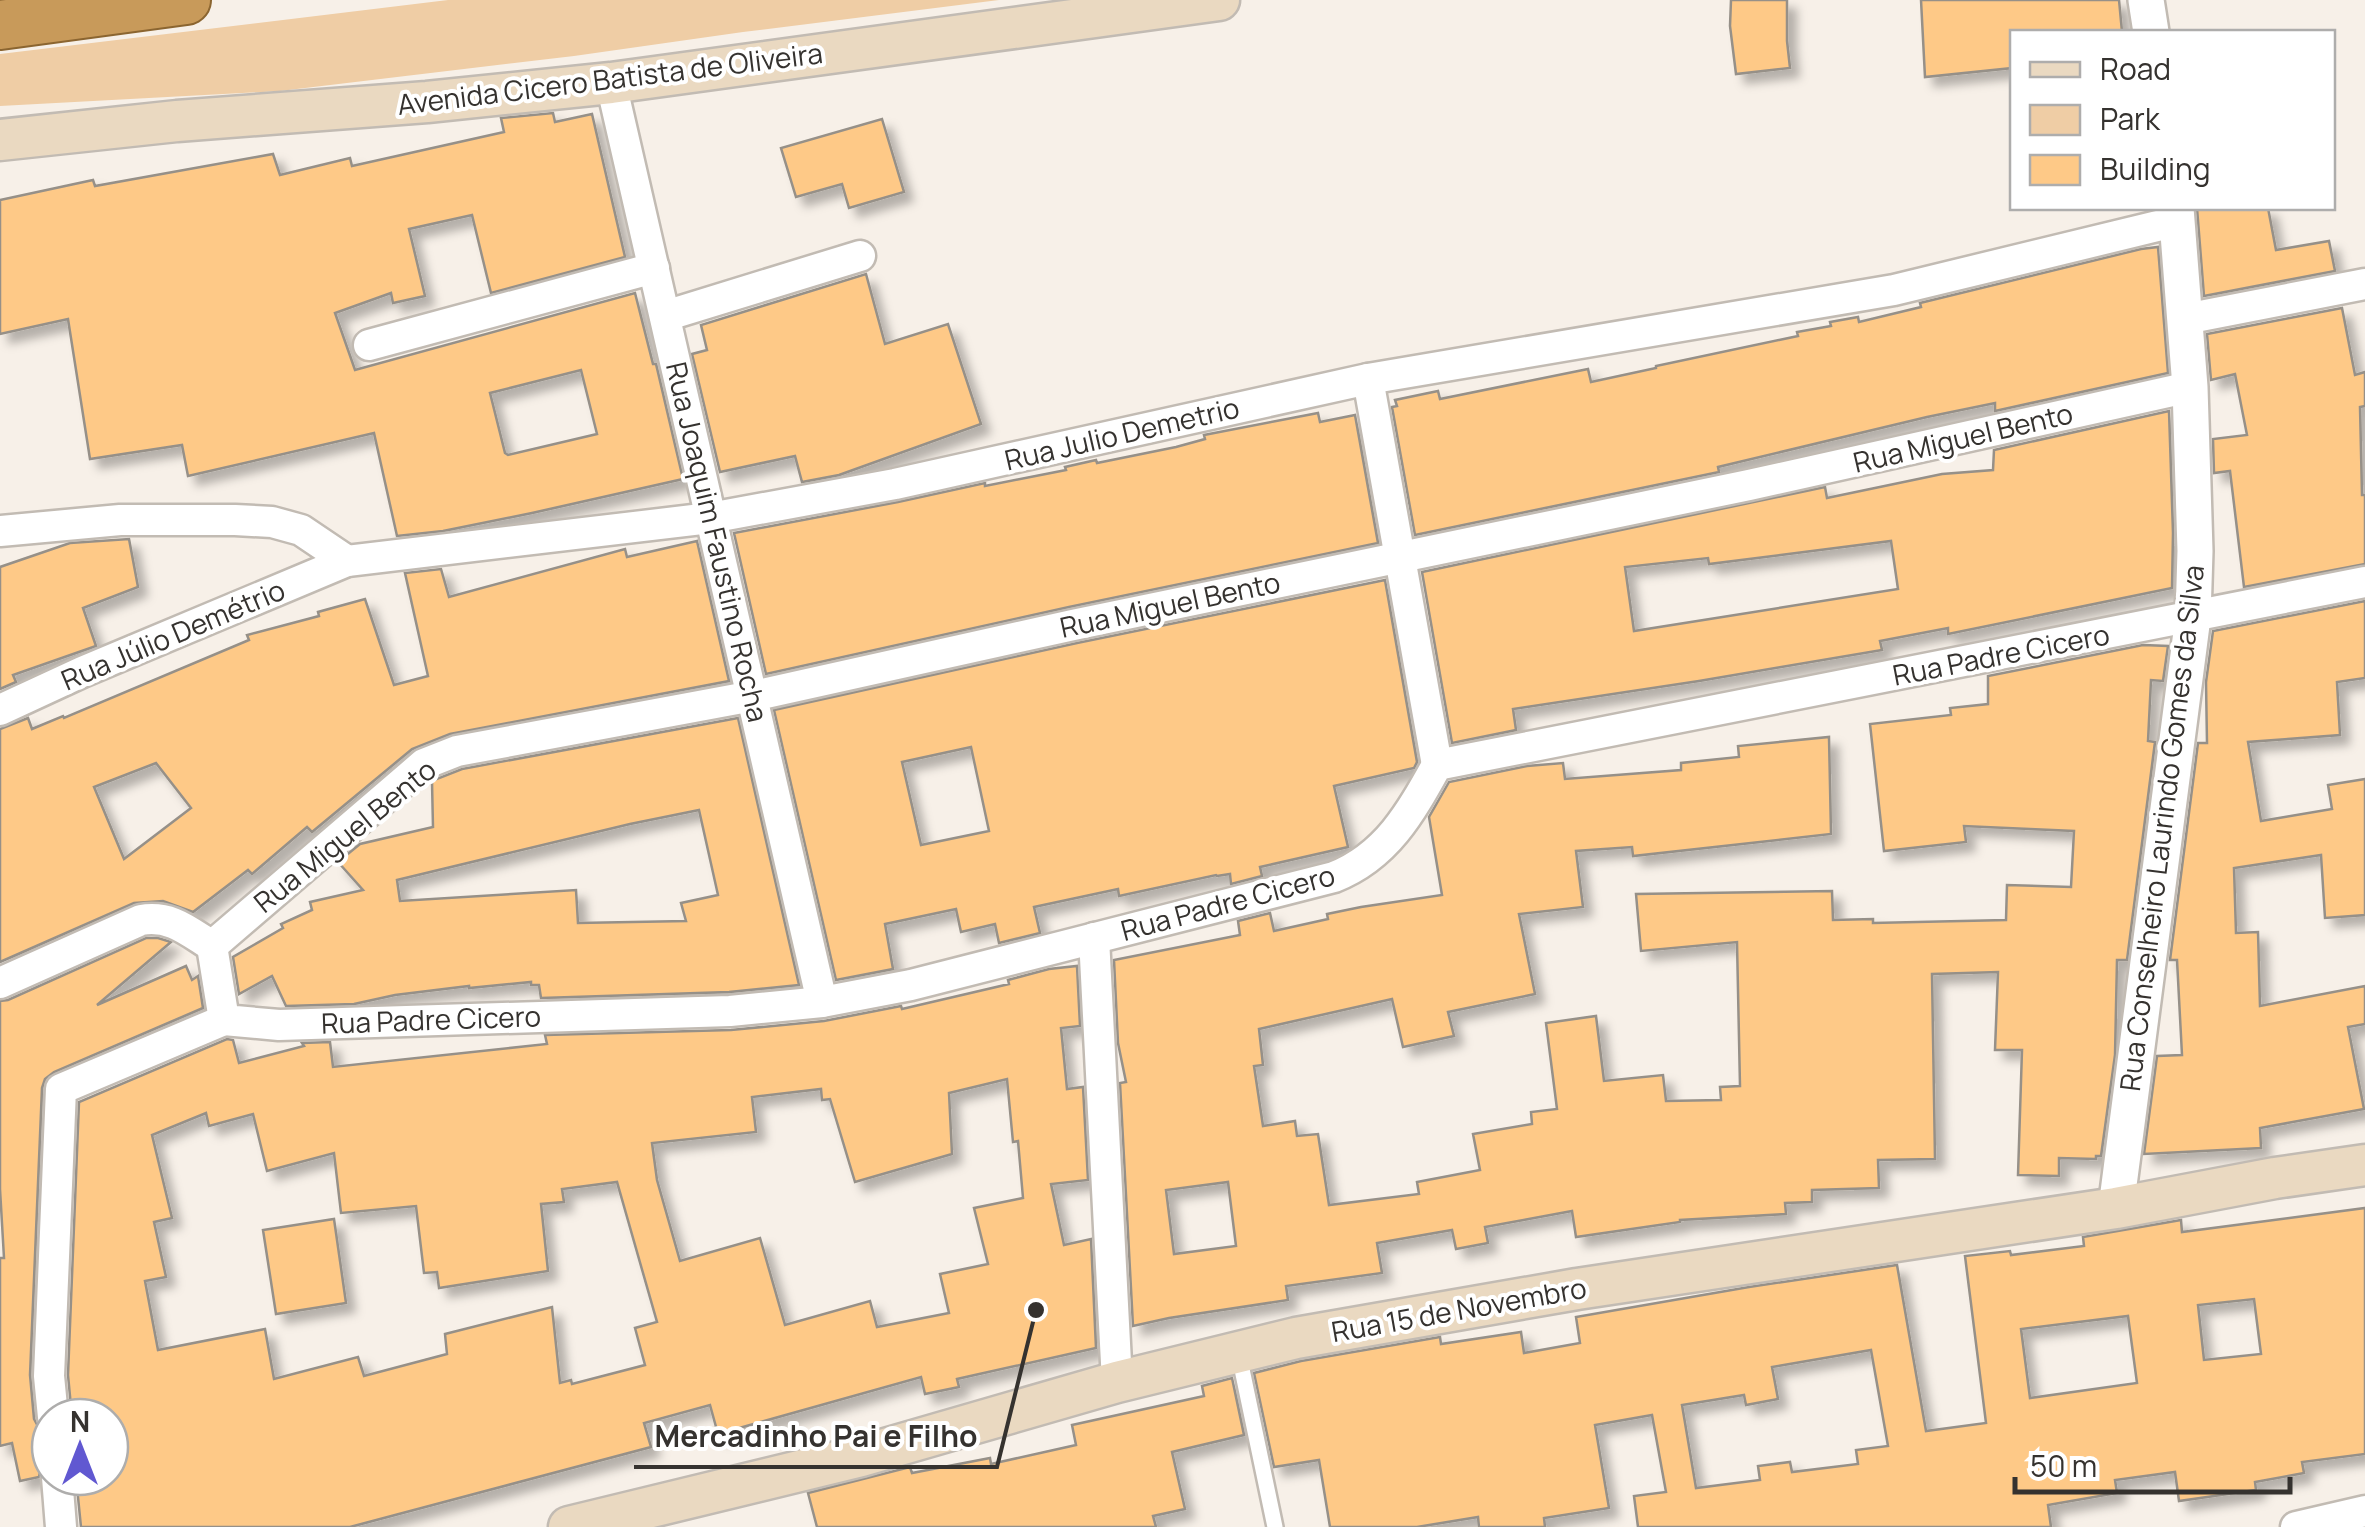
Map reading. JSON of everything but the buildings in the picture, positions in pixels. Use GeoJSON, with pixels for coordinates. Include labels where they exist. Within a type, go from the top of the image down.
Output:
{"type":"FeatureCollection","features":[{"type":"Feature","properties":{"kind":"highway"},"geometry":{"type":"LineString","coordinates":[[0,25],[186,0]]}},
{"type":"Feature","properties":{"kind":"main road","name":"Avenida Cicero Batista de Oliveira"},"geometry":{"type":"LineString","coordinates":[[0,140],[612,83],[1219,0]]}},
{"type":"Feature","properties":{"kind":"main road","name":"Rua 15 de Novembro"},"geometry":{"type":"LineString","coordinates":[[568,1527],[861,1456],[1117,1382],[1296,1338],[1576,1289],[2116,1208],[2365,1164]]}},
{"type":"Feature","properties":{"kind":"street"},"geometry":{"type":"LineString","coordinates":[[2146,0],[2151,30]]}},
{"type":"Feature","properties":{"kind":"street","name":"Rua Joaquim Faustino Rocha"},"geometry":{"type":"LineString","coordinates":[[612,83],[822,1002]]}},
{"type":"Feature","properties":{"kind":"street","name":"Rua Julio Demetrio"},"geometry":{"type":"LineString","coordinates":[[347,561],[710,518],[895,484],[1368,379],[1894,290],[2177,214]]}},
{"type":"Feature","properties":{"kind":"street","name":"Rua Conselheiro Laurindo Gomes da Silva"},"geometry":{"type":"LineString","coordinates":[[2116,1208],[2193,617],[2190,387],[2177,214]]}},
{"type":"Feature","properties":{"kind":"street"},"geometry":{"type":"LineString","coordinates":[[665,316],[860,256]]}},
{"type":"Feature","properties":{"kind":"street"},"geometry":{"type":"LineString","coordinates":[[369,345],[654,268]]}},
{"type":"Feature","properties":{"kind":"street"},"geometry":{"type":"LineString","coordinates":[[2186,319],[2365,284]]}},
{"type":"Feature","properties":{"kind":"street"},"geometry":{"type":"LineString","coordinates":[[1368,379],[1437,764]]}},
{"type":"Feature","properties":{"kind":"street","name":"Rua Miguel Bento"},"geometry":{"type":"LineString","coordinates":[[212,946],[424,764],[457,751],[753,696],[1073,625],[1749,486],[2190,387]]}},
{"type":"Feature","properties":{"kind":"street"},"geometry":{"type":"LineString","coordinates":[[0,532],[120,520],[272,522],[301,530],[347,561]]}},
{"type":"Feature","properties":{"kind":"street","name":"Rua Júlio Demétrio"},"geometry":{"type":"LineString","coordinates":[[0,710],[347,561]]}},
{"type":"Feature","properties":{"kind":"street","name":"Rua Padre Cicero"},"geometry":{"type":"LineString","coordinates":[[224,1020],[298,1024],[730,1011],[822,1002],[911,985],[1348,872],[1372,857],[1390,839],[1437,764],[2365,582]]}},
{"type":"Feature","properties":{"kind":"street"},"geometry":{"type":"LineString","coordinates":[[0,983],[141,920],[168,920],[212,946],[224,1020],[61,1089],[51,1397]]}},
{"type":"Feature","properties":{"kind":"street"},"geometry":{"type":"LineString","coordinates":[[1094,938],[1117,1382]]}},
{"type":"Feature","properties":{"kind":"street"},"geometry":{"type":"LineString","coordinates":[[59,1497],[61,1527]]}},
{"type":"Feature","properties":{"kind":"street"},"geometry":{"type":"LineString","coordinates":[[2296,1527],[2365,1511]]}},
{"type":"Feature","properties":{"kind":"lane"},"geometry":{"type":"LineString","coordinates":[[1238,1353],[1274,1527]]}},
{"type":"Feature","properties":{"kind":"green space"},"geometry":{"type":"Polygon","coordinates":[[[448,0],[999,0],[280,91],[0,106],[0,54],[448,0]]]}},
{"type":"Feature","properties":{"kind":"place","name":"Mercadinho Pai e Filho"},"geometry":{"type":"Point","coordinates":[1036,1310]}}]}
